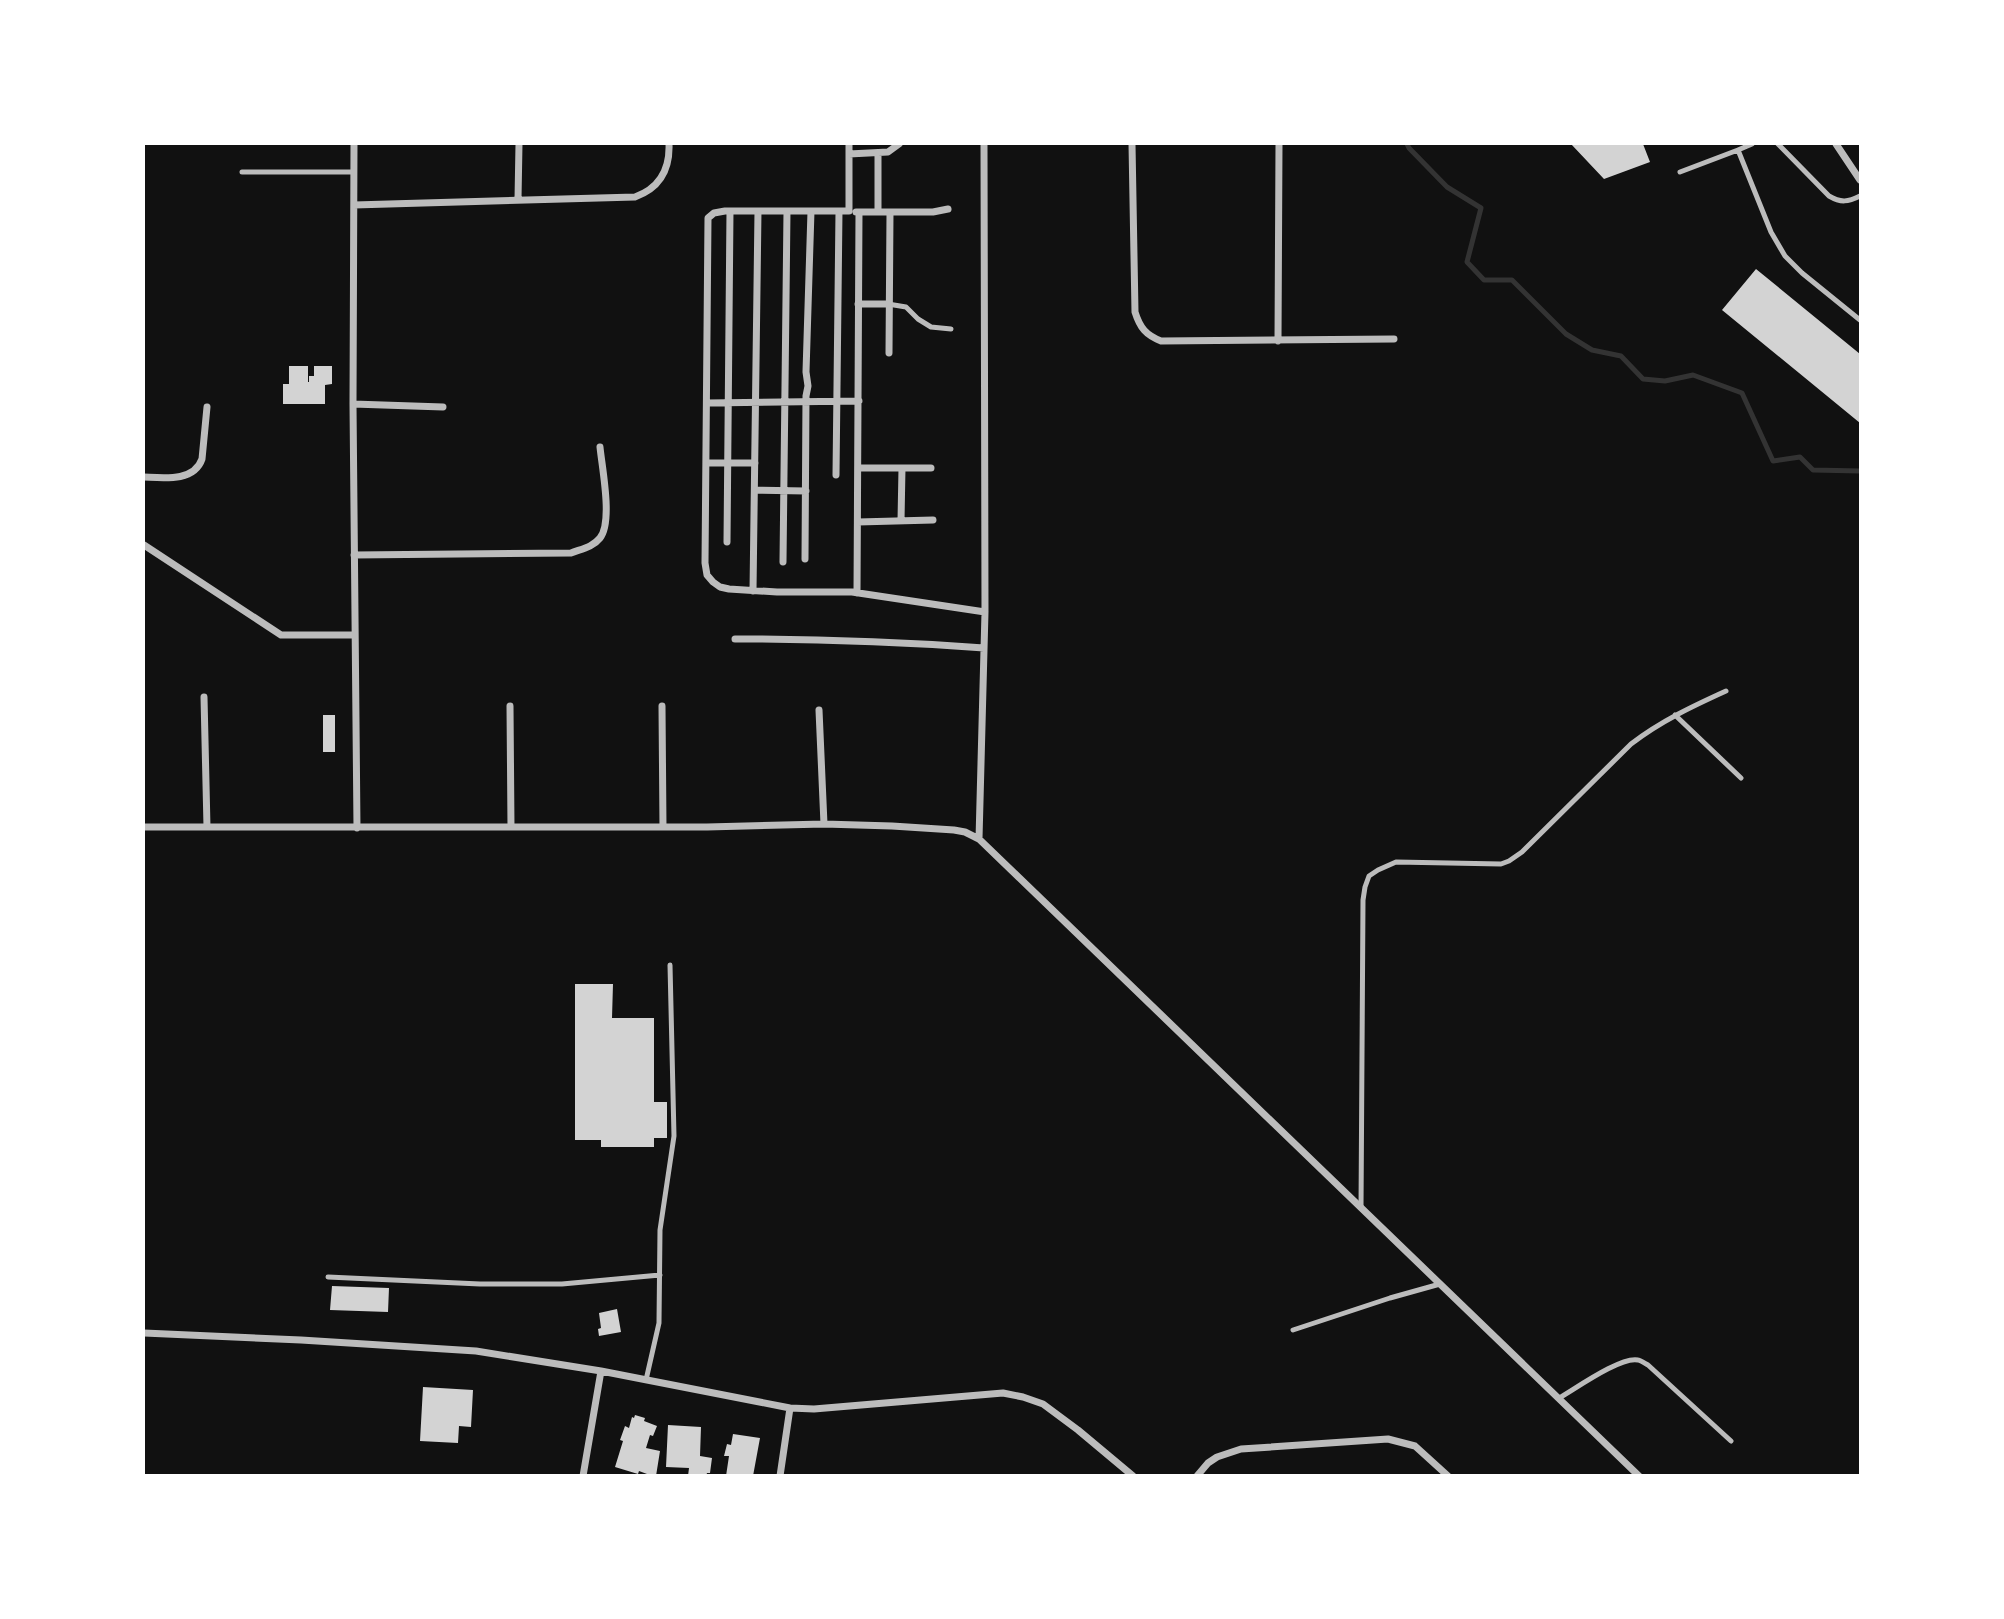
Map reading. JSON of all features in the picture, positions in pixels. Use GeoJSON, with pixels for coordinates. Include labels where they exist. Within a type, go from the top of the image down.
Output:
{"type":"FeatureCollection","features":[{"type":"Feature","properties":{"kind":"street"},"geometry":{"type":"LineString","coordinates":[[354,144],[353,404],[357,828]]}},
{"type":"Feature","properties":{"kind":"street"},"geometry":{"type":"LineString","coordinates":[[518,199],[519,144]]}},
{"type":"Feature","properties":{"kind":"street"},"geometry":{"type":"LineString","coordinates":[[354,205],[635,197],[645,193],[661,180],[667,168],[669,144]]}},
{"type":"Feature","properties":{"kind":"street"},"geometry":{"type":"LineString","coordinates":[[849,144],[849,211]]}},
{"type":"Feature","properties":{"kind":"street"},"geometry":{"type":"LineString","coordinates":[[849,154],[878,154],[888,152],[899,144]]}},
{"type":"Feature","properties":{"kind":"street"},"geometry":{"type":"LineString","coordinates":[[979,839],[985,612],[984,144]]}},
{"type":"Feature","properties":{"kind":"street"},"geometry":{"type":"LineString","coordinates":[[1132,144],[1135,312],[1144,332],[1161,341],[1394,339]]}},
{"type":"Feature","properties":{"kind":"street"},"geometry":{"type":"LineString","coordinates":[[1278,341],[1279,144]]}},
{"type":"Feature","properties":{"kind":"street"},"geometry":{"type":"LineString","coordinates":[[1836,144],[1860,178]]}},
{"type":"Feature","properties":{"kind":"street"},"geometry":{"type":"LineString","coordinates":[[878,154],[878,212]]}},
{"type":"Feature","properties":{"kind":"street"},"geometry":{"type":"LineString","coordinates":[[948,209],[890,213],[730,211],[710,215],[707,226],[705,563],[708,575],[720,587],[753,591],[857,593],[985,612]]}},
{"type":"Feature","properties":{"kind":"street"},"geometry":{"type":"LineString","coordinates":[[727,542],[730,211]]}},
{"type":"Feature","properties":{"kind":"street"},"geometry":{"type":"LineString","coordinates":[[753,591],[758,211]]}},
{"type":"Feature","properties":{"kind":"street"},"geometry":{"type":"LineString","coordinates":[[783,562],[787,211]]}},
{"type":"Feature","properties":{"kind":"street"},"geometry":{"type":"LineString","coordinates":[[805,559],[811,211]]}},
{"type":"Feature","properties":{"kind":"street"},"geometry":{"type":"LineString","coordinates":[[836,475],[839,211]]}},
{"type":"Feature","properties":{"kind":"street"},"geometry":{"type":"LineString","coordinates":[[857,593],[859,212]]}},
{"type":"Feature","properties":{"kind":"street"},"geometry":{"type":"LineString","coordinates":[[889,353],[890,213]]}},
{"type":"Feature","properties":{"kind":"street"},"geometry":{"type":"LineString","coordinates":[[858,304],[888,304]]}},
{"type":"Feature","properties":{"kind":"street"},"geometry":{"type":"LineString","coordinates":[[707,403],[859,401]]}},
{"type":"Feature","properties":{"kind":"street"},"geometry":{"type":"LineString","coordinates":[[353,404],[443,407]]}},
{"type":"Feature","properties":{"kind":"street"},"geometry":{"type":"LineString","coordinates":[[144,477],[184,476],[200,466],[207,407]]}},
{"type":"Feature","properties":{"kind":"street"},"geometry":{"type":"LineString","coordinates":[[354,555],[571,552],[587,547],[598,541],[607,518],[600,447]]}},
{"type":"Feature","properties":{"kind":"street"},"geometry":{"type":"LineString","coordinates":[[706,463],[755,463]]}},
{"type":"Feature","properties":{"kind":"street"},"geometry":{"type":"LineString","coordinates":[[859,468],[931,468]]}},
{"type":"Feature","properties":{"kind":"street"},"geometry":{"type":"LineString","coordinates":[[901,521],[902,468]]}},
{"type":"Feature","properties":{"kind":"street"},"geometry":{"type":"LineString","coordinates":[[755,490],[806,491]]}},
{"type":"Feature","properties":{"kind":"street"},"geometry":{"type":"LineString","coordinates":[[858,522],[933,520]]}},
{"type":"Feature","properties":{"kind":"street"},"geometry":{"type":"LineString","coordinates":[[144,545],[281,635],[355,635]]}},
{"type":"Feature","properties":{"kind":"street"},"geometry":{"type":"LineString","coordinates":[[736,639],[984,648]]}},
{"type":"Feature","properties":{"kind":"street"},"geometry":{"type":"LineString","coordinates":[[204,697],[207,827]]}},
{"type":"Feature","properties":{"kind":"street"},"geometry":{"type":"LineString","coordinates":[[510,706],[512,827]]}},
{"type":"Feature","properties":{"kind":"street"},"geometry":{"type":"LineString","coordinates":[[662,706],[663,827]]}},
{"type":"Feature","properties":{"kind":"street"},"geometry":{"type":"LineString","coordinates":[[819,710],[824,824]]}},
{"type":"Feature","properties":{"kind":"street"},"geometry":{"type":"LineString","coordinates":[[144,827],[663,827],[824,824],[965,832],[979,839],[1639,1475]]}},
{"type":"Feature","properties":{"kind":"street"},"geometry":{"type":"LineString","coordinates":[[144,1333],[476,1351],[601,1371],[790,1408],[814,1409],[1003,1393],[1043,1405],[1133,1475]]}},
{"type":"Feature","properties":{"kind":"street"},"geometry":{"type":"LineString","coordinates":[[583,1475],[601,1371]]}},
{"type":"Feature","properties":{"kind":"street"},"geometry":{"type":"LineString","coordinates":[[780,1475],[790,1408]]}},
{"type":"Feature","properties":{"kind":"street"},"geometry":{"type":"LineString","coordinates":[[1197,1475],[1217,1457],[1241,1449],[1388,1439],[1415,1446],[1448,1475]]}},
{"type":"Feature","properties":{"kind":"lane"},"geometry":{"type":"LineString","coordinates":[[1680,172],[1752,144]]}},
{"type":"Feature","properties":{"kind":"lane"},"geometry":{"type":"LineString","coordinates":[[1778,144],[1829,196],[1840,202],[1860,196]]}},
{"type":"Feature","properties":{"kind":"lane"},"geometry":{"type":"LineString","coordinates":[[1738,150],[1771,232],[1785,256],[1802,274],[1860,320]]}},
{"type":"Feature","properties":{"kind":"lane"},"geometry":{"type":"LineString","coordinates":[[242,172],[354,172]]}},
{"type":"Feature","properties":{"kind":"lane"},"geometry":{"type":"LineString","coordinates":[[888,304],[906,307],[930,327],[951,329]]}},
{"type":"Feature","properties":{"kind":"lane"},"geometry":{"type":"LineString","coordinates":[[1361,1208],[1363,900],[1369,876],[1396,862],[1510,862],[1631,744],[1675,715],[1726,691]]}},
{"type":"Feature","properties":{"kind":"lane"},"geometry":{"type":"LineString","coordinates":[[1675,715],[1741,778]]}},
{"type":"Feature","properties":{"kind":"lane"},"geometry":{"type":"LineString","coordinates":[[646,1380],[659,1323],[660,1230],[674,1136],[670,965]]}},
{"type":"Feature","properties":{"kind":"lane"},"geometry":{"type":"LineString","coordinates":[[328,1278],[480,1284],[562,1284],[660,1275]]}},
{"type":"Feature","properties":{"kind":"lane"},"geometry":{"type":"LineString","coordinates":[[1293,1330],[1440,1284]]}},
{"type":"Feature","properties":{"kind":"lane"},"geometry":{"type":"LineString","coordinates":[[1559,1398],[1614,1365],[1639,1360],[1648,1365],[1731,1441]]}},
{"type":"Feature","properties":{"kind":"building"},"geometry":{"type":"Polygon","coordinates":[[[1571,144],[1643,144],[1650,162],[1604,179],[1571,144]]]}},
{"type":"Feature","properties":{"kind":"building"},"geometry":{"type":"Polygon","coordinates":[[[1756,269],[1860,354],[1860,423],[1722,310],[1756,269]]]}},
{"type":"Feature","properties":{"kind":"building"},"geometry":{"type":"Polygon","coordinates":[[[289,366],[308,366],[309,382],[309,376],[314,376],[314,366],[332,366],[332,384],[325,385],[325,404],[283,404],[283,384],[289,384],[289,366]]]}},
{"type":"Feature","properties":{"kind":"building"},"geometry":{"type":"Polygon","coordinates":[[[323,715],[335,715],[335,752],[323,752],[323,715]]]}},
{"type":"Feature","properties":{"kind":"building"},"geometry":{"type":"Polygon","coordinates":[[[575,984],[613,984],[612,1018],[654,1018],[654,1102],[667,1102],[667,1138],[654,1138],[654,1147],[601,1147],[601,1140],[575,1140],[575,984]]]}},
{"type":"Feature","properties":{"kind":"building"},"geometry":{"type":"Polygon","coordinates":[[[332,1286],[389,1288],[388,1312],[330,1310],[332,1286]]]}},
{"type":"Feature","properties":{"kind":"building"},"geometry":{"type":"Polygon","coordinates":[[[617,1309],[621,1332],[599,1336],[599,1313],[617,1309]]]}},
{"type":"Feature","properties":{"kind":"building"},"geometry":{"type":"Polygon","coordinates":[[[423,1387],[473,1390],[471,1427],[459,1426],[458,1443],[420,1441],[423,1387]]]}},
{"type":"Feature","properties":{"kind":"building"},"geometry":{"type":"Polygon","coordinates":[[[635,1415],[657,1426],[653,1436],[650,1435],[646,1448],[660,1451],[656,1476],[646,1476],[647,1474],[639,1471],[638,1474],[615,1467],[625,1426],[629,1428],[635,1415]]]}},
{"type":"Feature","properties":{"kind":"building"},"geometry":{"type":"Polygon","coordinates":[[[668,1425],[701,1427],[700,1456],[712,1458],[710,1473],[706,1476],[688,1476],[689,1468],[666,1467],[668,1425]]]}},
{"type":"Feature","properties":{"kind":"building"},"geometry":{"type":"Polygon","coordinates":[[[733,1434],[760,1438],[753,1476],[726,1476],[729,1456],[724,1456],[727,1444],[731,1445],[733,1434]]]}},
{"type":"Feature","properties":{"kind":"waterway"},"geometry":{"type":"LineString","coordinates":[[1407,144],[1447,187],[1481,208],[1467,262],[1484,280],[1512,280],[1566,334],[1592,350],[1621,356],[1643,379],[1665,381],[1693,375],[1742,393],[1773,461],[1800,457],[1813,470],[1860,471]]}}]}
